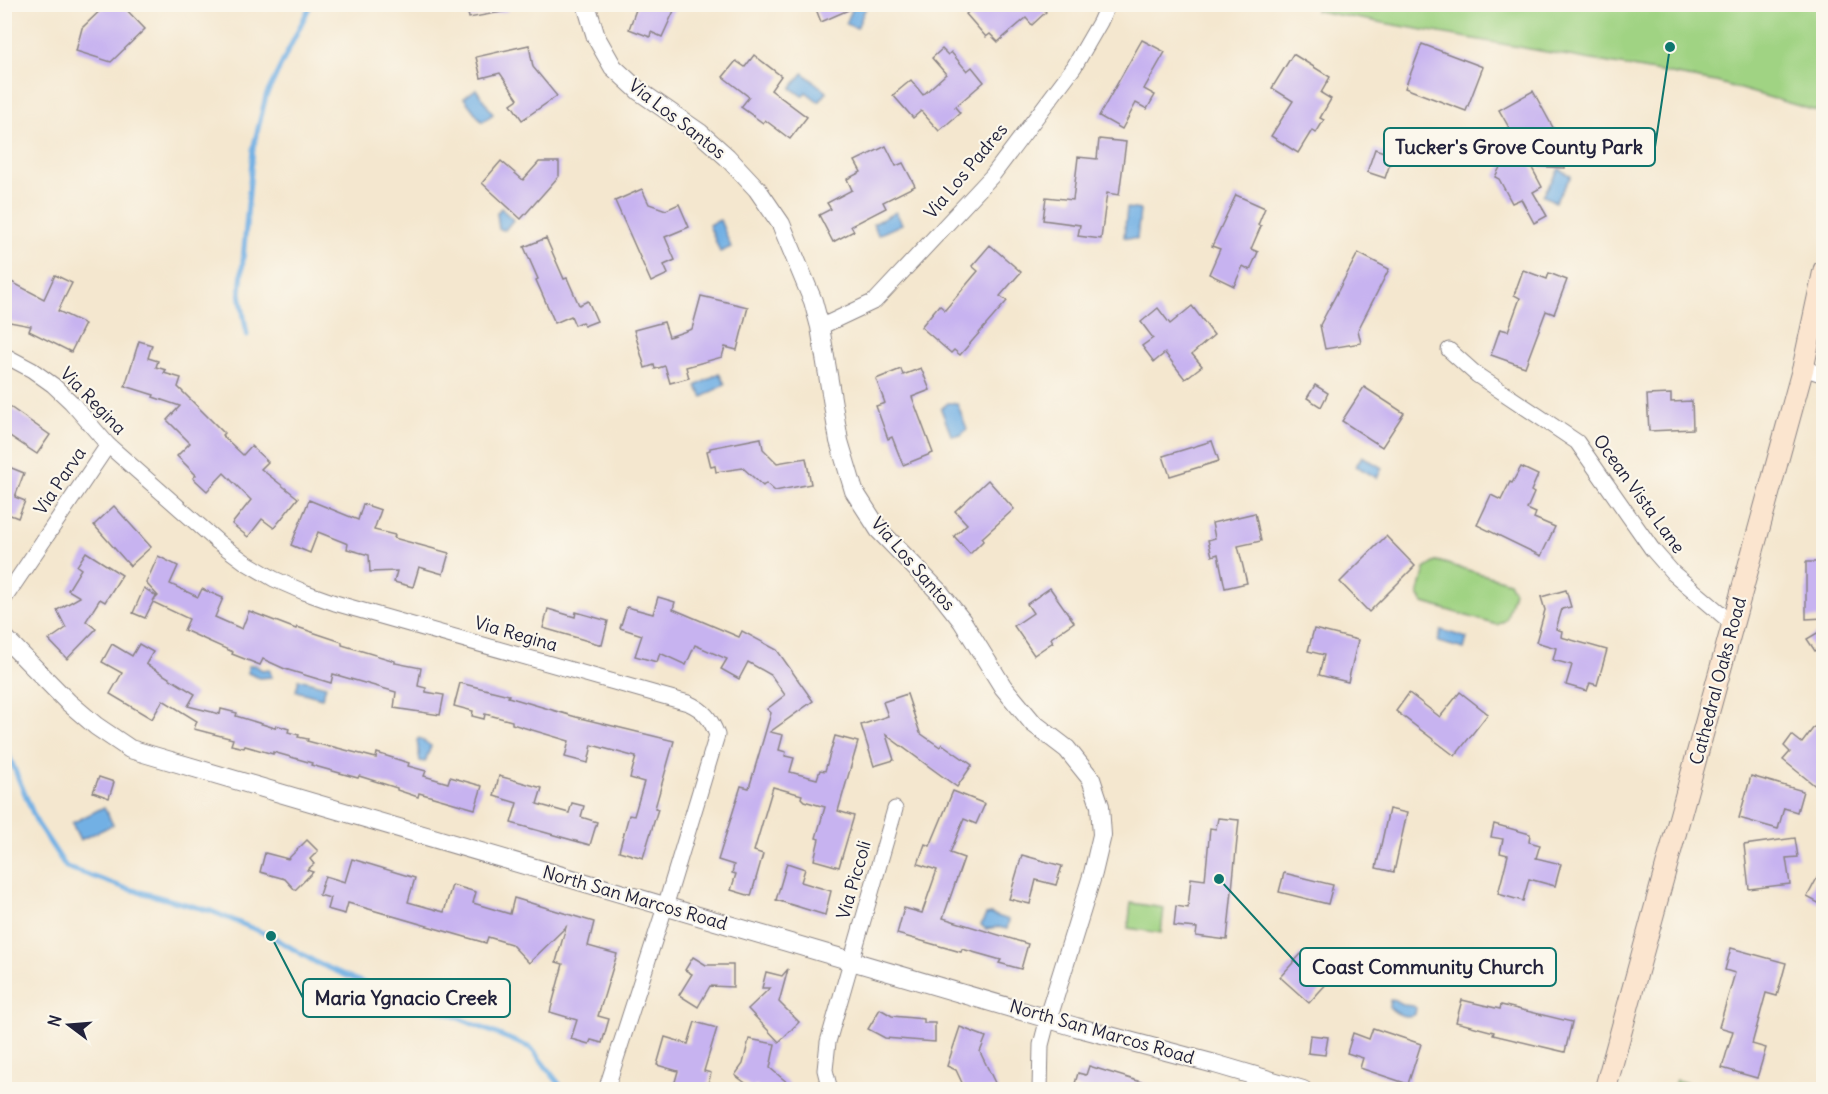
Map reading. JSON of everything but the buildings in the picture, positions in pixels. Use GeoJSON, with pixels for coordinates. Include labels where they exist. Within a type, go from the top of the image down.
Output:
{"type":"FeatureCollection","features":[{"type":"Feature","properties":{"kind":"main road","name":"Cathedral Oaks Road"},"geometry":{"type":"LineString","coordinates":[[1605,1089],[1803,368],[1824,270]]}},
{"type":"Feature","properties":{"kind":"street","name":"Via Los Santos"},"geometry":{"type":"LineString","coordinates":[[586,4],[596,37],[613,67],[639,91],[700,133],[727,157],[757,189],[781,224],[813,301],[820,327],[839,441],[854,491],[879,530],[940,593],[962,621],[1003,687],[1033,723],[1066,749],[1091,779],[1100,806],[1102,834],[1048,1018]]}},
{"type":"Feature","properties":{"kind":"street","name":"Via Los Padres"},"geometry":{"type":"LineString","coordinates":[[820,327],[875,301],[992,176],[1074,67],[1108,4]]}},
{"type":"Feature","properties":{"kind":"street","name":"Ocean Vista Lane"},"geometry":{"type":"LineString","coordinates":[[1449,350],[1477,375],[1577,442],[1659,557],[1673,573],[1734,625]]}},
{"type":"Feature","properties":{"kind":"street","name":"Via Regina"},"geometry":{"type":"LineString","coordinates":[[4,355],[32,370],[52,385],[71,402],[108,445],[218,542],[245,562],[274,579],[347,606],[688,703],[699,708],[711,720],[717,735],[665,907],[606,1089]]}},
{"type":"Feature","properties":{"kind":"street"},"geometry":{"type":"LineString","coordinates":[[1803,368],[1824,375]]}},
{"type":"Feature","properties":{"kind":"street","name":"Via Parva"},"geometry":{"type":"LineString","coordinates":[[4,599],[108,445]]}},
{"type":"Feature","properties":{"kind":"street","name":"North San Marcos Road"},"geometry":{"type":"LineString","coordinates":[[4,637],[68,702],[96,726],[130,749],[1122,1041],[1303,1089]]}},
{"type":"Feature","properties":{"kind":"street","name":"Via Piccoli"},"geometry":{"type":"LineString","coordinates":[[830,1089],[825,1070],[828,1042],[895,809]]}},
{"type":"Feature","properties":{"kind":"street"},"geometry":{"type":"LineString","coordinates":[[1040,1089],[1041,1045],[1048,1018]]}},
{"type":"Feature","properties":{"kind":"green space"},"geometry":{"type":"Polygon","coordinates":[[[1318,4],[1823,5],[1823,113],[1716,82],[1316,11],[1318,4]]]}},
{"type":"Feature","properties":{"kind":"green space"},"geometry":{"type":"Polygon","coordinates":[[[1437,561],[1509,582],[1514,592],[1506,620],[1497,625],[1424,603],[1418,595],[1425,569],[1437,561]]]}},
{"type":"Feature","properties":{"kind":"green space"},"geometry":{"type":"Polygon","coordinates":[[[1131,903],[1164,908],[1161,933],[1128,928],[1131,903]]]}},
{"type":"Feature","properties":{"kind":"green space"},"geometry":{"type":"Polygon","coordinates":[[[1676,1080],[1707,1089],[1673,1089],[1676,1080]]]}},
{"type":"Feature","properties":{"kind":"water"},"geometry":{"type":"Polygon","coordinates":[[[854,5],[867,5],[857,28],[846,24],[854,5]]]}},
{"type":"Feature","properties":{"kind":"water"},"geometry":{"type":"Polygon","coordinates":[[[803,73],[827,92],[819,102],[806,92],[802,96],[791,88],[803,73]]]}},
{"type":"Feature","properties":{"kind":"water"},"geometry":{"type":"Polygon","coordinates":[[[476,89],[493,114],[482,122],[464,98],[476,89]]]}},
{"type":"Feature","properties":{"kind":"water"},"geometry":{"type":"Polygon","coordinates":[[[1559,169],[1571,176],[1555,202],[1543,195],[1559,169]]]}},
{"type":"Feature","properties":{"kind":"water"},"geometry":{"type":"Polygon","coordinates":[[[501,208],[513,220],[505,230],[499,229],[497,213],[501,208]]]}},
{"type":"Feature","properties":{"kind":"water"},"geometry":{"type":"Polygon","coordinates":[[[1127,208],[1140,210],[1137,239],[1124,237],[1127,208]]]}},
{"type":"Feature","properties":{"kind":"water"},"geometry":{"type":"Polygon","coordinates":[[[896,212],[902,224],[878,235],[873,224],[896,212]]]}},
{"type":"Feature","properties":{"kind":"water"},"geometry":{"type":"Polygon","coordinates":[[[720,220],[731,247],[720,252],[709,225],[720,220]]]}},
{"type":"Feature","properties":{"kind":"water"},"geometry":{"type":"Polygon","coordinates":[[[719,373],[725,384],[703,397],[696,386],[719,373]]]}},
{"type":"Feature","properties":{"kind":"water"},"geometry":{"type":"Polygon","coordinates":[[[948,403],[957,403],[967,429],[961,435],[951,435],[941,409],[948,403]]]}},
{"type":"Feature","properties":{"kind":"water"},"geometry":{"type":"Polygon","coordinates":[[[1362,456],[1382,468],[1377,478],[1356,466],[1362,456]]]}},
{"type":"Feature","properties":{"kind":"water"},"geometry":{"type":"Polygon","coordinates":[[[1441,630],[1467,638],[1464,649],[1438,642],[1441,630]]]}},
{"type":"Feature","properties":{"kind":"water"},"geometry":{"type":"Polygon","coordinates":[[[255,665],[262,670],[269,669],[272,677],[259,678],[248,673],[248,666],[255,665]]]}},
{"type":"Feature","properties":{"kind":"water"},"geometry":{"type":"Polygon","coordinates":[[[299,679],[326,686],[322,698],[296,691],[299,679]]]}},
{"type":"Feature","properties":{"kind":"water"},"geometry":{"type":"Polygon","coordinates":[[[419,738],[431,746],[425,762],[420,761],[417,740],[419,738]]]}},
{"type":"Feature","properties":{"kind":"water"},"geometry":{"type":"Polygon","coordinates":[[[104,807],[113,825],[80,840],[72,823],[104,807]]]}},
{"type":"Feature","properties":{"kind":"water"},"geometry":{"type":"Polygon","coordinates":[[[991,914],[1009,920],[1007,929],[998,927],[986,929],[981,925],[986,915],[991,914]]]}},
{"type":"Feature","properties":{"kind":"water"},"geometry":{"type":"Polygon","coordinates":[[[1393,999],[1403,1005],[1416,1008],[1415,1014],[1404,1016],[1395,1012],[1389,1007],[1390,1000],[1393,999]]]}},
{"type":"Feature","properties":{"kind":"waterway"},"geometry":{"type":"LineString","coordinates":[[247,335],[240,293],[253,149],[266,96],[311,4]]}},
{"type":"Feature","properties":{"kind":"waterway"},"geometry":{"type":"LineString","coordinates":[[4,744],[37,823],[66,867],[125,888],[211,911],[271,936],[317,963],[403,1000],[446,1013],[531,1048],[564,1090]]}},
{"type":"Feature","properties":{"kind":"place","name":"Tucker's Grove County Park"},"geometry":{"type":"Point","coordinates":[1670,47]}},
{"type":"Feature","properties":{"kind":"place","name":"Coast Community Church"},"geometry":{"type":"Point","coordinates":[1219,879]}},
{"type":"Feature","properties":{"kind":"place","name":"Maria Ygnacio Creek"},"geometry":{"type":"Point","coordinates":[271,936]}}]}
